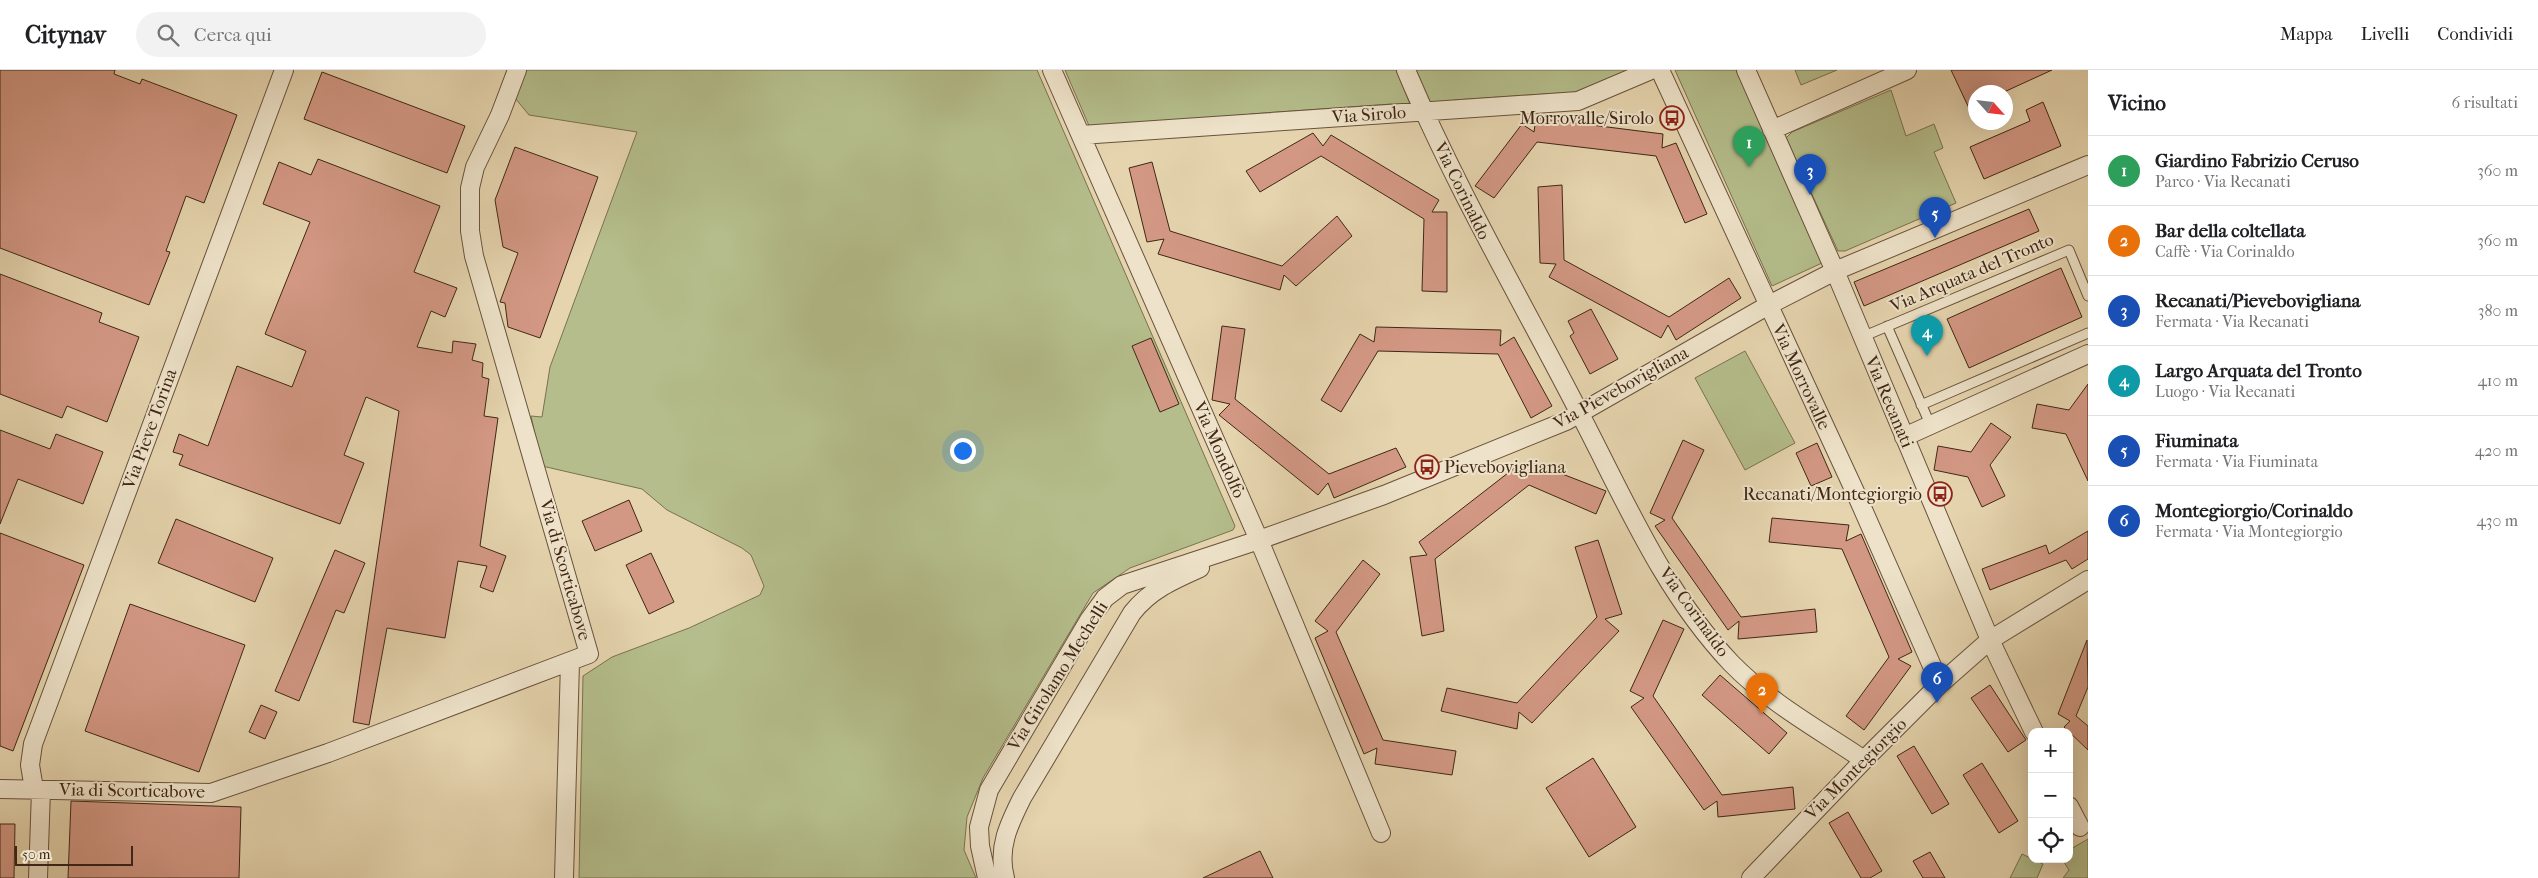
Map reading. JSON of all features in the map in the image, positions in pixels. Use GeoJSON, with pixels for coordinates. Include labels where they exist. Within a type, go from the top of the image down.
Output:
{"type":"FeatureCollection","features":[{"type":"Feature","properties":{"kind":"street","name":"Via Pieve Torina"},"geometry":{"type":"LineString","coordinates":[[38,878],[37,790],[30,765],[33,744],[284,70]]}},
{"type":"Feature","properties":{"kind":"street","name":"Via di Scorticabove"},"geometry":{"type":"LineString","coordinates":[[0,789],[212,793],[328,753],[590,654],[474,256],[470,231],[470,188],[475,167],[500,114],[516,70]]}},
{"type":"Feature","properties":{"kind":"street","name":"Via Mondolfo"},"geometry":{"type":"LineString","coordinates":[[1052,70],[1259,540],[1381,833]]}},
{"type":"Feature","properties":{"kind":"street","name":"Via Corinaldo"},"geometry":{"type":"LineString","coordinates":[[1406,70],[1423,111],[1482,232],[1580,414],[1645,544],[1714,642],[1738,669],[1766,695],[1864,760]]}},
{"type":"Feature","properties":{"kind":"street","name":"Via Sirolo"},"geometry":{"type":"LineString","coordinates":[[1081,136],[1578,101],[1651,70]]}},
{"type":"Feature","properties":{"kind":"street","name":"Via Morrovalle"},"geometry":{"type":"LineString","coordinates":[[1660,70],[1767,306],[1857,496],[1940,684]]}},
{"type":"Feature","properties":{"kind":"street","name":"Via Recanati"},"geometry":{"type":"LineString","coordinates":[[1746,70],[1835,271],[1990,640],[2032,728]]}},
{"type":"Feature","properties":{"kind":"street"},"geometry":{"type":"LineString","coordinates":[[1772,130],[1907,70]]}},
{"type":"Feature","properties":{"kind":"street","name":"Via Pievebovigliana"},"geometry":{"type":"LineString","coordinates":[[1259,540],[1393,492],[1580,414],[1767,306],[1835,271],[2088,165]]}},
{"type":"Feature","properties":{"kind":"street"},"geometry":{"type":"LineString","coordinates":[[1904,438],[1997,383],[2083,357]]}},
{"type":"Feature","properties":{"kind":"street","name":"Via Girolamo Mechelli"},"geometry":{"type":"LineString","coordinates":[[987,878],[980,846],[979,827],[989,790],[1097,608],[1122,585],[1259,540]]}},
{"type":"Feature","properties":{"kind":"street","name":"Via Girolamo Mechelli"},"geometry":{"type":"LineString","coordinates":[[1004,878],[1002,866],[1003,842],[1016,810],[1140,604],[1157,588],[1259,540]]}},
{"type":"Feature","properties":{"kind":"street","name":"Via Montegiorgio"},"geometry":{"type":"LineString","coordinates":[[1751,878],[1940,684],[1990,640],[2088,580]]}},
{"type":"Feature","properties":{"kind":"street"},"geometry":{"type":"LineString","coordinates":[[564,878],[570,662]]}},
{"type":"Feature","properties":{"kind":"street"},"geometry":{"type":"LineString","coordinates":[[2073,814],[2080,827]]}},
{"type":"Feature","properties":{"kind":"lane","name":"Via Arquata del Tronto"},"geometry":{"type":"LineString","coordinates":[[1862,337],[2069,250],[2088,296]]}},
{"type":"Feature","properties":{"kind":"lane"},"geometry":{"type":"LineString","coordinates":[[1887,326],[1930,424]]}},
{"type":"Feature","properties":{"kind":"lane"},"geometry":{"type":"LineString","coordinates":[[1922,406],[1997,383],[2069,341],[2088,333]]}},
{"type":"Feature","properties":{"kind":"lane"},"geometry":{"type":"LineString","coordinates":[[2069,341],[2083,357]]}},
{"type":"Feature","properties":{"kind":"green space"},"geometry":{"type":"Polygon","coordinates":[[[526,70],[1037,70],[1235,526],[1233,530],[1130,568],[1093,593],[983,778],[967,817],[964,850],[976,878],[579,878],[583,676],[612,657],[689,628],[760,595],[764,586],[751,555],[742,548],[667,510],[642,489],[542,466],[531,416],[542,417],[550,367],[637,132],[529,115],[515,98],[526,70]]]}},
{"type":"Feature","properties":{"kind":"green space"},"geometry":{"type":"Polygon","coordinates":[[[1065,70],[1396,70],[1410,104],[1409,106],[1393,109],[1392,104],[1250,114],[1250,119],[1241,120],[1241,115],[1090,128],[1065,70]]]}},
{"type":"Feature","properties":{"kind":"green space"},"geometry":{"type":"Polygon","coordinates":[[[1416,70],[1639,70],[1581,96],[1561,97],[1560,93],[1454,100],[1454,105],[1431,104],[1416,70]]]}},
{"type":"Feature","properties":{"kind":"green space"},"geometry":{"type":"Polygon","coordinates":[[[1675,70],[1736,70],[1822,263],[1772,286],[1675,70]]]}},
{"type":"Feature","properties":{"kind":"green space"},"geometry":{"type":"Polygon","coordinates":[[[1795,70],[1837,70],[1801,85],[1795,70]]]}},
{"type":"Feature","properties":{"kind":"green space"},"geometry":{"type":"Polygon","coordinates":[[[1891,90],[1906,136],[1934,124],[1943,148],[1934,152],[1956,203],[1845,251],[1838,251],[1786,138],[1792,132],[1891,90]]]}},
{"type":"Feature","properties":{"kind":"green space"},"geometry":{"type":"Polygon","coordinates":[[[1745,351],[1795,443],[1745,470],[1695,378],[1745,351]]]}},
{"type":"Feature","properties":{"kind":"green space"},"geometry":{"type":"Polygon","coordinates":[[[2088,839],[2088,878],[2063,878],[2069,870],[2065,863],[2073,863],[2073,848],[2088,839]]]}},
{"type":"Feature","properties":{"kind":"green space"},"geometry":{"type":"Polygon","coordinates":[[[2022,854],[2028,857],[2028,863],[2043,864],[2037,878],[2010,878],[2022,854]]]}},
{"type":"Feature","properties":{"kind":"building"},"geometry":{"type":"Polygon","coordinates":[[[0,70],[115,70],[114,74],[140,84],[142,79],[237,115],[204,203],[186,196],[166,251],[170,252],[149,305],[0,248],[0,70]]]}},
{"type":"Feature","properties":{"kind":"building"},"geometry":{"type":"Polygon","coordinates":[[[1951,70],[2052,70],[2013,88],[2013,85],[1968,85],[1968,106],[1951,70]]]}},
{"type":"Feature","properties":{"kind":"building"},"geometry":{"type":"Polygon","coordinates":[[[322,72],[465,126],[447,173],[304,119],[322,72]]]}},
{"type":"Feature","properties":{"kind":"building"},"geometry":{"type":"Polygon","coordinates":[[[2043,102],[2061,146],[1984,179],[1970,147],[2030,121],[2026,110],[2043,102]]]}},
{"type":"Feature","properties":{"kind":"building"},"geometry":{"type":"Polygon","coordinates":[[[1536,118],[1663,134],[1662,148],[1676,143],[1707,214],[1685,223],[1656,156],[1537,142],[1494,198],[1475,186],[1522,124],[1534,132],[1536,118]]]}},
{"type":"Feature","properties":{"kind":"building"},"geometry":{"type":"Polygon","coordinates":[[[1313,133],[1323,146],[1331,135],[1439,200],[1432,212],[1447,212],[1447,292],[1422,291],[1424,219],[1321,156],[1260,192],[1246,171],[1313,133]]]}},
{"type":"Feature","properties":{"kind":"building"},"geometry":{"type":"Polygon","coordinates":[[[515,147],[598,177],[540,338],[508,327],[505,303],[500,302],[518,253],[503,247],[495,200],[515,147]]]}},
{"type":"Feature","properties":{"kind":"building"},"geometry":{"type":"Polygon","coordinates":[[[318,159],[440,206],[414,272],[457,288],[445,317],[431,311],[417,347],[452,353],[453,341],[476,344],[472,360],[483,363],[482,377],[489,379],[484,416],[498,418],[480,546],[506,556],[493,592],[480,587],[487,566],[458,561],[445,638],[387,628],[369,725],[353,722],[399,411],[366,397],[344,455],[364,463],[340,524],[179,465],[183,455],[173,452],[179,434],[208,446],[237,366],[292,387],[306,351],[265,334],[310,222],[263,204],[279,162],[311,175],[318,159]]]}},
{"type":"Feature","properties":{"kind":"building"},"geometry":{"type":"Polygon","coordinates":[[[1152,162],[1170,231],[1282,266],[1337,216],[1352,236],[1296,286],[1284,275],[1280,290],[1158,254],[1164,239],[1147,242],[1129,168],[1152,162]]]}},
{"type":"Feature","properties":{"kind":"building"},"geometry":{"type":"Polygon","coordinates":[[[1562,185],[1564,260],[1669,317],[1729,278],[1741,298],[1676,340],[1668,325],[1661,338],[1549,277],[1556,264],[1540,263],[1538,187],[1562,185]]]}},
{"type":"Feature","properties":{"kind":"building"},"geometry":{"type":"Polygon","coordinates":[[[2029,209],[2039,231],[1864,306],[1854,282],[2029,209]]]}},
{"type":"Feature","properties":{"kind":"building"},"geometry":{"type":"Polygon","coordinates":[[[2061,268],[2082,317],[1969,368],[1947,319],[2061,268]]]}},
{"type":"Feature","properties":{"kind":"building"},"geometry":{"type":"Polygon","coordinates":[[[0,274],[102,313],[99,322],[139,337],[107,422],[67,406],[62,418],[0,394],[0,274]]]}},
{"type":"Feature","properties":{"kind":"building"},"geometry":{"type":"Polygon","coordinates":[[[1591,309],[1618,359],[1590,374],[1570,336],[1574,333],[1568,321],[1591,309]]]}},
{"type":"Feature","properties":{"kind":"building"},"geometry":{"type":"Polygon","coordinates":[[[1222,326],[1245,329],[1235,399],[1329,474],[1396,448],[1406,467],[1334,498],[1328,483],[1318,495],[1219,415],[1230,404],[1212,400],[1222,326]]]}},
{"type":"Feature","properties":{"kind":"building"},"geometry":{"type":"Polygon","coordinates":[[[1376,327],[1501,330],[1500,346],[1514,337],[1552,406],[1531,418],[1498,354],[1378,351],[1341,412],[1321,400],[1360,334],[1374,342],[1376,327]]]}},
{"type":"Feature","properties":{"kind":"building"},"geometry":{"type":"Polygon","coordinates":[[[1151,338],[1179,404],[1160,412],[1132,346],[1151,338]]]}},
{"type":"Feature","properties":{"kind":"building"},"geometry":{"type":"Polygon","coordinates":[[[2088,384],[2088,481],[2066,434],[2032,428],[2037,404],[2069,410],[2088,384]]]}},
{"type":"Feature","properties":{"kind":"building"},"geometry":{"type":"Polygon","coordinates":[[[1991,423],[2011,437],[1990,465],[2005,496],[1982,507],[1968,477],[1934,470],[1938,446],[1971,452],[1991,423]]]}},
{"type":"Feature","properties":{"kind":"building"},"geometry":{"type":"Polygon","coordinates":[[[0,430],[50,449],[56,434],[103,452],[83,504],[18,479],[0,524],[0,430]]]}},
{"type":"Feature","properties":{"kind":"building"},"geometry":{"type":"Polygon","coordinates":[[[1683,440],[1704,450],[1672,518],[1741,617],[1815,609],[1817,632],[1738,639],[1739,621],[1728,630],[1655,526],[1665,520],[1650,513],[1683,440]]]}},
{"type":"Feature","properties":{"kind":"building"},"geometry":{"type":"Polygon","coordinates":[[[1817,443],[1832,477],[1811,486],[1796,453],[1817,443]]]}},
{"type":"Feature","properties":{"kind":"building"},"geometry":{"type":"Polygon","coordinates":[[[1534,463],[1606,491],[1596,514],[1529,485],[1435,559],[1444,631],[1422,636],[1410,557],[1427,555],[1419,542],[1517,466],[1528,477],[1534,463]]]}},
{"type":"Feature","properties":{"kind":"building"},"geometry":{"type":"Polygon","coordinates":[[[629,500],[642,531],[595,551],[582,521],[629,500]]]}},
{"type":"Feature","properties":{"kind":"building"},"geometry":{"type":"Polygon","coordinates":[[[1772,518],[1849,525],[1846,541],[1861,534],[1912,652],[1898,659],[1911,666],[1864,730],[1846,716],[1889,657],[1842,549],[1769,542],[1772,518]]]}},
{"type":"Feature","properties":{"kind":"building"},"geometry":{"type":"Polygon","coordinates":[[[176,519],[273,558],[255,602],[158,563],[176,519]]]}},
{"type":"Feature","properties":{"kind":"building"},"geometry":{"type":"Polygon","coordinates":[[[2088,531],[2088,559],[2072,569],[2066,560],[1990,590],[1982,569],[2046,545],[2049,554],[2088,531]]]}},
{"type":"Feature","properties":{"kind":"building"},"geometry":{"type":"Polygon","coordinates":[[[0,533],[84,565],[13,751],[0,746],[0,533]]]}},
{"type":"Feature","properties":{"kind":"building"},"geometry":{"type":"Polygon","coordinates":[[[1598,540],[1622,614],[1605,619],[1619,631],[1532,723],[1519,712],[1517,729],[1441,711],[1447,688],[1517,703],[1597,617],[1575,547],[1598,540]]]}},
{"type":"Feature","properties":{"kind":"building"},"geometry":{"type":"Polygon","coordinates":[[[335,550],[365,563],[344,613],[336,610],[299,701],[275,691],[335,550]]]}},
{"type":"Feature","properties":{"kind":"building"},"geometry":{"type":"Polygon","coordinates":[[[651,553],[674,602],[649,614],[626,565],[651,553]]]}},
{"type":"Feature","properties":{"kind":"building"},"geometry":{"type":"Polygon","coordinates":[[[1363,560],[1380,574],[1336,632],[1383,740],[1456,751],[1452,775],[1375,764],[1377,748],[1364,754],[1315,638],[1328,631],[1315,621],[1363,560]]]}},
{"type":"Feature","properties":{"kind":"building"},"geometry":{"type":"Polygon","coordinates":[[[130,604],[245,645],[199,772],[85,731],[130,604]]]}},
{"type":"Feature","properties":{"kind":"building"},"geometry":{"type":"Polygon","coordinates":[[[1663,620],[1684,629],[1653,696],[1722,795],[1793,787],[1795,809],[1718,817],[1717,801],[1704,810],[1631,707],[1644,698],[1630,691],[1663,620]]]}},
{"type":"Feature","properties":{"kind":"building"},"geometry":{"type":"Polygon","coordinates":[[[2087,640],[2088,687],[2076,716],[2088,726],[2088,750],[2073,736],[2073,728],[2064,727],[2070,721],[2058,714],[2087,640]]]}},
{"type":"Feature","properties":{"kind":"building"},"geometry":{"type":"Polygon","coordinates":[[[1720,675],[1787,733],[1769,754],[1702,695],[1720,675]]]}},
{"type":"Feature","properties":{"kind":"building"},"geometry":{"type":"Polygon","coordinates":[[[1990,685],[2026,740],[2008,752],[1971,698],[1990,685]]]}},
{"type":"Feature","properties":{"kind":"building"},"geometry":{"type":"Polygon","coordinates":[[[261,705],[277,712],[265,739],[249,732],[261,705]]]}},
{"type":"Feature","properties":{"kind":"building"},"geometry":{"type":"Polygon","coordinates":[[[1914,746],[1949,804],[1932,814],[1897,756],[1914,746]]]}},
{"type":"Feature","properties":{"kind":"building"},"geometry":{"type":"Polygon","coordinates":[[[1593,758],[1636,827],[1589,857],[1546,788],[1593,758]]]}},
{"type":"Feature","properties":{"kind":"building"},"geometry":{"type":"Polygon","coordinates":[[[1982,763],[2018,821],[1999,833],[1963,775],[1982,763]]]}},
{"type":"Feature","properties":{"kind":"building"},"geometry":{"type":"Polygon","coordinates":[[[71,801],[241,807],[239,878],[68,878],[71,801]]]}},
{"type":"Feature","properties":{"kind":"building"},"geometry":{"type":"Polygon","coordinates":[[[1848,812],[1882,871],[1870,878],[1861,878],[1829,823],[1848,812]]]}},
{"type":"Feature","properties":{"kind":"building"},"geometry":{"type":"Polygon","coordinates":[[[0,824],[15,824],[14,878],[0,878],[0,824]]]}},
{"type":"Feature","properties":{"kind":"building"},"geometry":{"type":"Polygon","coordinates":[[[1260,851],[1273,878],[1203,878],[1260,851]]]}},
{"type":"Feature","properties":{"kind":"building"},"geometry":{"type":"Polygon","coordinates":[[[1930,852],[1945,878],[1923,878],[1913,861],[1930,852]]]}},
{"type":"Feature","properties":{"kind":"place","name":"Morrovalle/Sirolo"},"geometry":{"type":"Point","coordinates":[1672,118]}},
{"type":"Feature","properties":{"kind":"place","name":"Giardino Fabrizio Ceruso"},"geometry":{"type":"Point","coordinates":[1749,167]}},
{"type":"Feature","properties":{"kind":"place","name":"Recanati/Pievebovigliana"},"geometry":{"type":"Point","coordinates":[1810,195]}},
{"type":"Feature","properties":{"kind":"place","name":"Fiuminata"},"geometry":{"type":"Point","coordinates":[1935,238]}},
{"type":"Feature","properties":{"kind":"place","name":"Largo Arquata del Tronto"},"geometry":{"type":"Point","coordinates":[1927,356]}},
{"type":"Feature","properties":{"kind":"place","name":"Pievebovigliana"},"geometry":{"type":"Point","coordinates":[1427,467]}},
{"type":"Feature","properties":{"kind":"place","name":"Recanati/Montegiorgio"},"geometry":{"type":"Point","coordinates":[1940,494]}},
{"type":"Feature","properties":{"kind":"place","name":"Montegiorgio/Corinaldo"},"geometry":{"type":"Point","coordinates":[1937,703]}},
{"type":"Feature","properties":{"kind":"place","name":"Bar della coltellata"},"geometry":{"type":"Point","coordinates":[1762,714]}}]}
